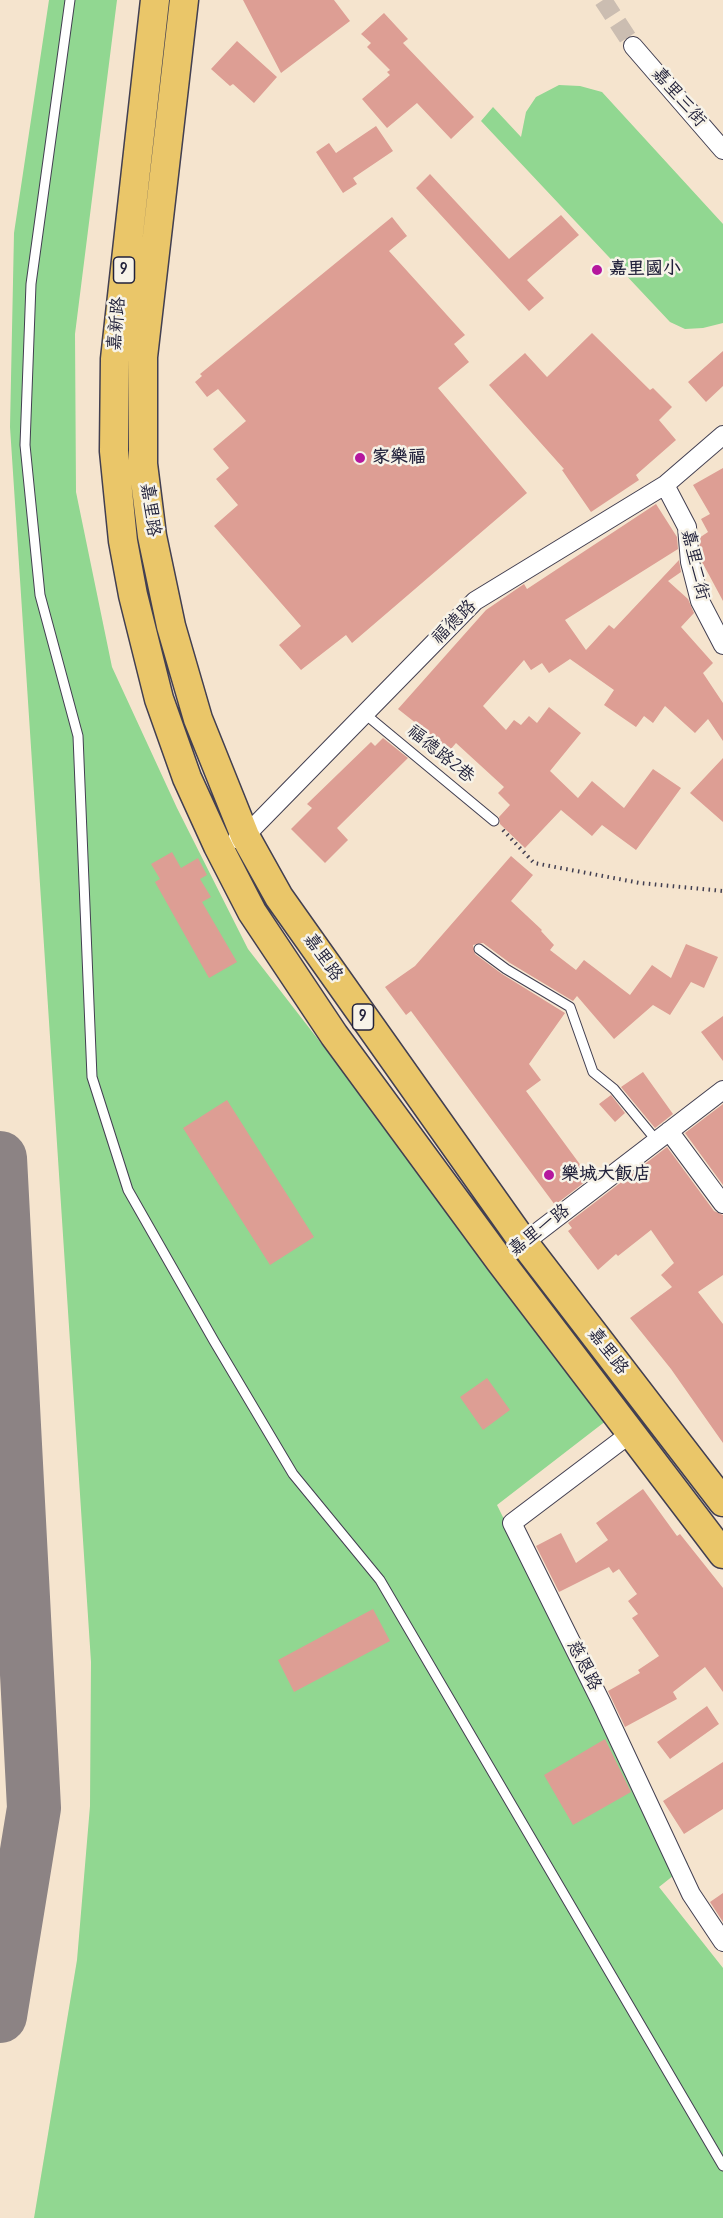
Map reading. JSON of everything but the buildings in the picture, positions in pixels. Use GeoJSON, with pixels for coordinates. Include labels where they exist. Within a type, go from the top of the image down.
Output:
{"type":"FeatureCollection","features":[{"type":"Feature","properties":{"kind":"main road","name":"嘉新路"},"geometry":{"type":"LineString","coordinates":[[123,542],[114,451],[115,358],[155,0]]}},
{"type":"Feature","properties":{"kind":"main road","name":"嘉新路"},"geometry":{"type":"LineString","coordinates":[[144,464],[142,357],[184,0]]}},
{"type":"Feature","properties":{"kind":"main road","name":"嘉里路"},"geometry":{"type":"LineString","coordinates":[[144,464],[152,536],[171,626],[198,719],[245,836],[279,897],[524,1244],[723,1502]]}},
{"type":"Feature","properties":{"kind":"main road","name":"嘉里路"},"geometry":{"type":"LineString","coordinates":[[123,542],[133,595],[159,699],[187,778],[252,912],[310,999],[500,1261],[723,1554]]}},
{"type":"Feature","properties":{"kind":"street","name":"嘉里三街"},"geometry":{"type":"LineString","coordinates":[[633,46],[723,150]]}},
{"type":"Feature","properties":{"kind":"street","name":"福德路"},"geometry":{"type":"LineString","coordinates":[[218,846],[245,836],[474,601],[665,485],[723,435]]}},
{"type":"Feature","properties":{"kind":"street","name":"嘉里二街"},"geometry":{"type":"LineString","coordinates":[[665,485],[687,527],[690,562],[700,600],[723,645]]}},
{"type":"Feature","properties":{"kind":"street","name":"嘉里一路"},"geometry":{"type":"LineString","coordinates":[[500,1261],[723,1090]]}},
{"type":"Feature","properties":{"kind":"street"},"geometry":{"type":"LineString","coordinates":[[663,1136],[723,1204]]}},
{"type":"Feature","properties":{"kind":"street","name":"慈恩路"},"geometry":{"type":"LineString","coordinates":[[631,1433],[512,1523],[602,1704],[691,1894],[723,1942]]}},
{"type":"Feature","properties":{"kind":"lane"},"geometry":{"type":"LineString","coordinates":[[70,0],[31,284],[25,445],[40,595],[78,736],[92,1077],[128,1190],[208,1331],[293,1474],[380,1580],[723,2166]]}},
{"type":"Feature","properties":{"kind":"lane","name":"福德路2巷"},"geometry":{"type":"LineString","coordinates":[[365,714],[494,821]]}},
{"type":"Feature","properties":{"kind":"lane"},"geometry":{"type":"LineString","coordinates":[[479,949],[506,969],[570,1007],[593,1072],[663,1136]]}},
{"type":"Feature","properties":{"kind":"path"},"geometry":{"type":"LineString","coordinates":[[494,821],[534,863],[640,882],[723,891]]}},
{"type":"Feature","properties":{"kind":"green space"},"geometry":{"type":"Polygon","coordinates":[[[49,0],[117,0],[75,334],[76,492],[112,667],[177,808],[248,949],[611,1417],[497,1505],[599,1711],[688,1864],[659,1887],[723,1968],[723,2218],[34,2218],[77,1960],[90,1806],[91,1662],[10,427],[14,233],[49,0]]]}},
{"type":"Feature","properties":{"kind":"green space"},"geometry":{"type":"Polygon","coordinates":[[[559,85],[580,86],[602,92],[723,224],[723,323],[703,328],[685,329],[670,322],[481,121],[493,107],[521,137],[526,112],[536,97],[559,85]]]}},
{"type":"Feature","properties":{"kind":"taxiway"},"geometry":{"type":"LineString","coordinates":[[0,1158],[34,1808],[0,2016]]}},
{"type":"Feature","properties":{"kind":"tunnel"},"geometry":{"type":"LineString","coordinates":[[603,0],[633,46]]}},
{"type":"Feature","properties":{"kind":"place","name":"嘉里國小"},"geometry":{"type":"Point","coordinates":[597,270]}},
{"type":"Feature","properties":{"kind":"place","name":"家樂福"},"geometry":{"type":"Point","coordinates":[360,458]}},
{"type":"Feature","properties":{"kind":"place","name":"樂城大飯店"},"geometry":{"type":"Point","coordinates":[549,1175]}}]}
